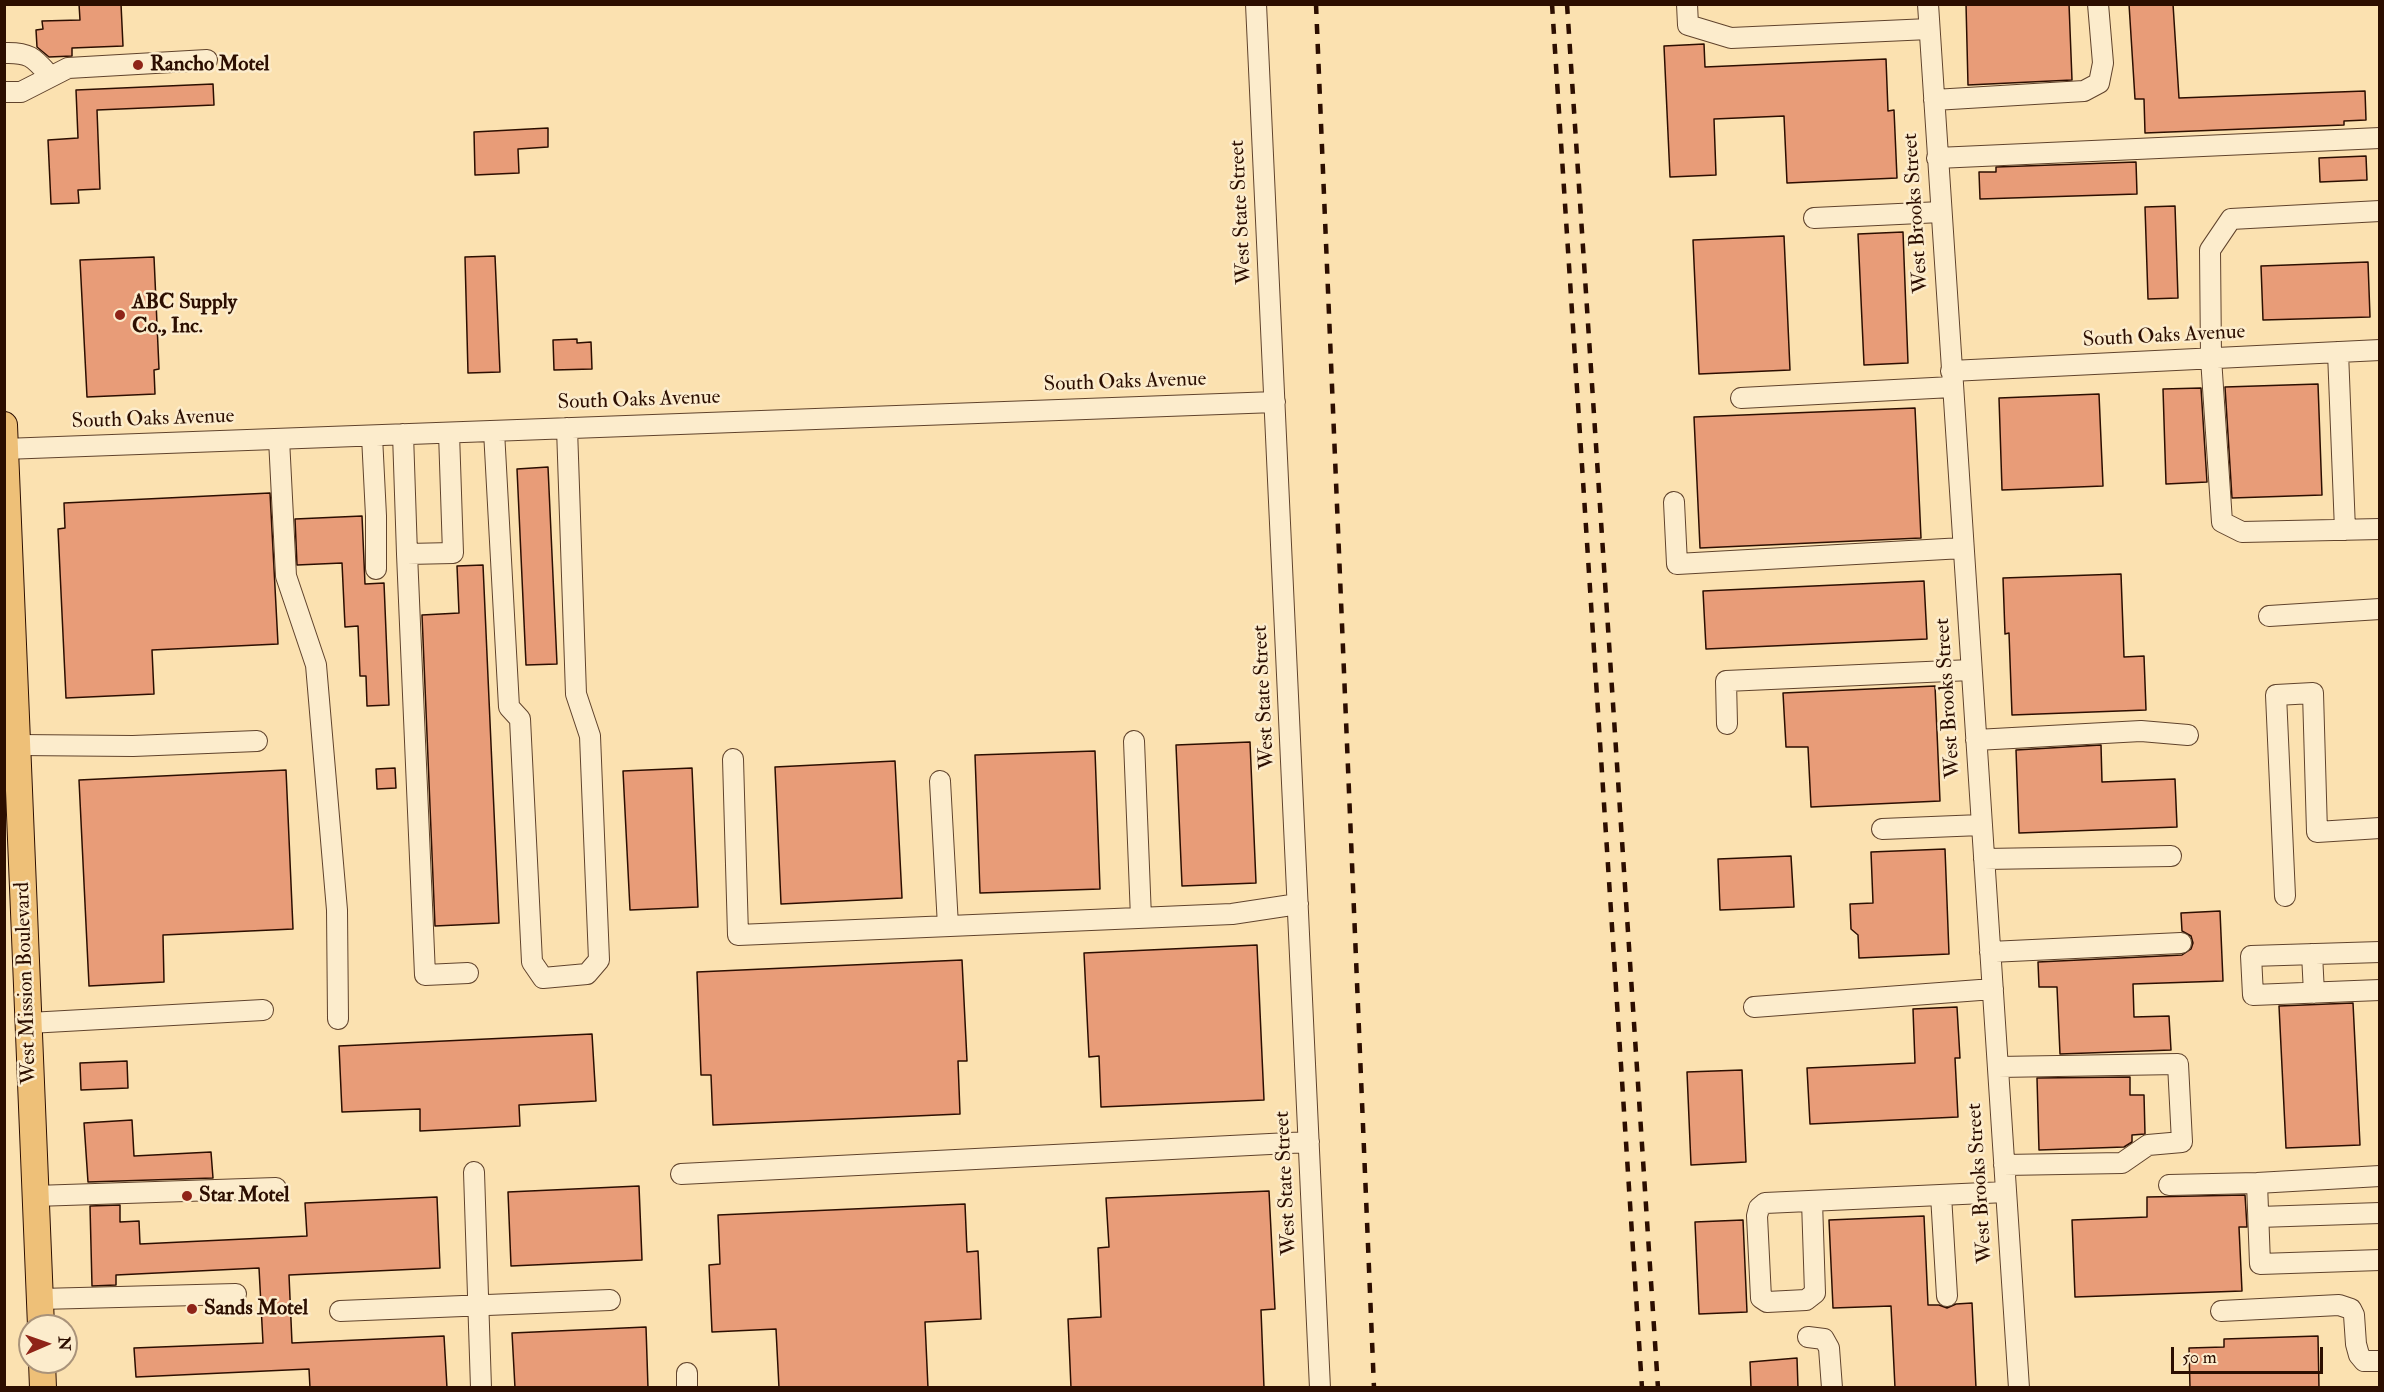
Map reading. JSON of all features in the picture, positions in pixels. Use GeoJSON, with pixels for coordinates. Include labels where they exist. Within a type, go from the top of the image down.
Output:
{"type":"FeatureCollection","features":[{"type":"Feature","properties":{"kind":"main road","name":"West Mission Boulevard"},"geometry":{"type":"LineString","coordinates":[[5,441],[41,1314]]}},
{"type":"Feature","properties":{"kind":"street","name":"West State Street"},"geometry":{"type":"LineString","coordinates":[[1256,4],[1320,1388]]}},
{"type":"Feature","properties":{"kind":"street"},"geometry":{"type":"LineString","coordinates":[[1687,4],[1688,25],[1731,38],[1929,29]]}},
{"type":"Feature","properties":{"kind":"street","name":"West Brooks Street"},"geometry":{"type":"LineString","coordinates":[[1928,4],[2019,1388]]}},
{"type":"Feature","properties":{"kind":"street"},"geometry":{"type":"LineString","coordinates":[[1934,100],[2084,91],[2099,83],[2103,63],[2098,4]]}},
{"type":"Feature","properties":{"kind":"street"},"geometry":{"type":"LineString","coordinates":[[4,53],[22,52],[33,58],[50,76]]}},
{"type":"Feature","properties":{"kind":"street"},"geometry":{"type":"LineString","coordinates":[[4,92],[21,92],[68,68],[207,60]]}},
{"type":"Feature","properties":{"kind":"street"},"geometry":{"type":"LineString","coordinates":[[1937,158],[2379,138]]}},
{"type":"Feature","properties":{"kind":"street"},"geometry":{"type":"LineString","coordinates":[[2379,211],[2231,219],[2210,250],[2211,358],[2222,522],[2242,532],[2379,529]]}},
{"type":"Feature","properties":{"kind":"street"},"geometry":{"type":"LineString","coordinates":[[1814,218],[1941,212]]}},
{"type":"Feature","properties":{"kind":"street","name":"South Oaks Avenue"},"geometry":{"type":"LineString","coordinates":[[1740,398],[2211,358],[2379,351]]}},
{"type":"Feature","properties":{"kind":"street"},"geometry":{"type":"LineString","coordinates":[[2338,352],[2345,530]]}},
{"type":"Feature","properties":{"kind":"street","name":"South Oaks Avenue"},"geometry":{"type":"LineString","coordinates":[[5,441],[279,439],[1275,402]]}},
{"type":"Feature","properties":{"kind":"street"},"geometry":{"type":"LineString","coordinates":[[494,431],[509,706],[520,719],[532,962],[543,978],[587,974],[599,960],[590,736],[576,694],[567,428]]}},
{"type":"Feature","properties":{"kind":"street"},"geometry":{"type":"LineString","coordinates":[[407,554],[453,553],[449,433]]}},
{"type":"Feature","properties":{"kind":"street"},"geometry":{"type":"LineString","coordinates":[[403,434],[425,975],[468,973]]}},
{"type":"Feature","properties":{"kind":"street"},"geometry":{"type":"LineString","coordinates":[[372,436],[376,569]]}},
{"type":"Feature","properties":{"kind":"street"},"geometry":{"type":"LineString","coordinates":[[279,439],[286,576],[316,665],[337,910],[338,1018]]}},
{"type":"Feature","properties":{"kind":"street"},"geometry":{"type":"LineString","coordinates":[[1674,502],[1677,564],[1963,548]]}},
{"type":"Feature","properties":{"kind":"street"},"geometry":{"type":"LineString","coordinates":[[2269,616],[2379,609]]}},
{"type":"Feature","properties":{"kind":"street"},"geometry":{"type":"LineString","coordinates":[[1727,724],[1726,681],[1971,670]]}},
{"type":"Feature","properties":{"kind":"street"},"geometry":{"type":"LineString","coordinates":[[2285,897],[2276,695],[2313,693],[2317,832],[2379,828]]}},
{"type":"Feature","properties":{"kind":"street"},"geometry":{"type":"LineString","coordinates":[[1976,740],[2141,731],[2188,735]]}},
{"type":"Feature","properties":{"kind":"street"},"geometry":{"type":"LineString","coordinates":[[18,745],[133,746],[257,741]]}},
{"type":"Feature","properties":{"kind":"street"},"geometry":{"type":"LineString","coordinates":[[1134,741],[1141,918]]}},
{"type":"Feature","properties":{"kind":"street"},"geometry":{"type":"LineString","coordinates":[[733,759],[738,935],[1232,914],[1298,904]]}},
{"type":"Feature","properties":{"kind":"street"},"geometry":{"type":"LineString","coordinates":[[940,781],[948,926]]}},
{"type":"Feature","properties":{"kind":"street"},"geometry":{"type":"LineString","coordinates":[[1882,829],[1982,825]]}},
{"type":"Feature","properties":{"kind":"street"},"geometry":{"type":"LineString","coordinates":[[1984,859],[2171,856]]}},
{"type":"Feature","properties":{"kind":"street"},"geometry":{"type":"LineString","coordinates":[[1990,952],[2181,943]]}},
{"type":"Feature","properties":{"kind":"street"},"geometry":{"type":"LineString","coordinates":[[2379,952],[2251,956],[2253,995],[2379,990]]}},
{"type":"Feature","properties":{"kind":"street"},"geometry":{"type":"LineString","coordinates":[[2312,954],[2314,993]]}},
{"type":"Feature","properties":{"kind":"street"},"geometry":{"type":"LineString","coordinates":[[1754,1007],[1993,989]]}},
{"type":"Feature","properties":{"kind":"street"},"geometry":{"type":"LineString","coordinates":[[29,1023],[263,1010]]}},
{"type":"Feature","properties":{"kind":"street"},"geometry":{"type":"LineString","coordinates":[[1998,1067],[2178,1064],[2182,1142],[2148,1145],[2122,1163],[2004,1165]]}},
{"type":"Feature","properties":{"kind":"street"},"geometry":{"type":"LineString","coordinates":[[681,1174],[1309,1142]]}},
{"type":"Feature","properties":{"kind":"street"},"geometry":{"type":"LineString","coordinates":[[474,1172],[481,1388]]}},
{"type":"Feature","properties":{"kind":"street"},"geometry":{"type":"LineString","coordinates":[[2169,1185],[2379,1176]]}},
{"type":"Feature","properties":{"kind":"street"},"geometry":{"type":"LineString","coordinates":[[2257,1183],[2260,1264],[2379,1260]]}},
{"type":"Feature","properties":{"kind":"street"},"geometry":{"type":"LineString","coordinates":[[35,1196],[276,1188]]}},
{"type":"Feature","properties":{"kind":"street"},"geometry":{"type":"LineString","coordinates":[[1812,1201],[1815,1293],[1806,1300],[1767,1302],[1761,1298],[1757,1216],[1759,1208],[1765,1203],[2006,1192]]}},
{"type":"Feature","properties":{"kind":"street"},"geometry":{"type":"LineString","coordinates":[[1941,1195],[1947,1296]]}},
{"type":"Feature","properties":{"kind":"street"},"geometry":{"type":"LineString","coordinates":[[2259,1217],[2379,1213]]}},
{"type":"Feature","properties":{"kind":"street"},"geometry":{"type":"LineString","coordinates":[[40,1299],[236,1294]]}},
{"type":"Feature","properties":{"kind":"street"},"geometry":{"type":"LineString","coordinates":[[340,1311],[610,1300]]}},
{"type":"Feature","properties":{"kind":"street"},"geometry":{"type":"LineString","coordinates":[[2221,1311],[2339,1305],[2350,1309],[2354,1315],[2359,1355],[2364,1361],[2379,1361]]}},
{"type":"Feature","properties":{"kind":"street"},"geometry":{"type":"LineString","coordinates":[[1808,1337],[1824,1339],[1829,1348],[1832,1388]]}},
{"type":"Feature","properties":{"kind":"building"},"geometry":{"type":"Polygon","coordinates":[[[79,4],[121,4],[123,46],[72,48],[72,56],[49,57],[37,47],[36,30],[43,29],[42,21],[80,20],[79,4]]]}},
{"type":"Feature","properties":{"kind":"building"},"geometry":{"type":"Polygon","coordinates":[[[1966,4],[2069,4],[2072,80],[1968,85],[1966,4]]]}},
{"type":"Feature","properties":{"kind":"building"},"geometry":{"type":"Polygon","coordinates":[[[2129,4],[2173,4],[2179,98],[2365,91],[2366,120],[2344,121],[2344,125],[2145,133],[2144,99],[2135,99],[2129,4]]]}},
{"type":"Feature","properties":{"kind":"building"},"geometry":{"type":"Polygon","coordinates":[[[1704,44],[1705,67],[1886,59],[1888,111],[1894,110],[1897,178],[1787,183],[1784,116],[1714,119],[1716,175],[1670,177],[1664,46],[1704,44]]]}},
{"type":"Feature","properties":{"kind":"building"},"geometry":{"type":"Polygon","coordinates":[[[213,84],[214,105],[97,110],[100,189],[78,190],[79,203],[51,204],[48,140],[78,138],[76,90],[213,84]]]}},
{"type":"Feature","properties":{"kind":"building"},"geometry":{"type":"Polygon","coordinates":[[[548,128],[548,147],[518,149],[519,173],[475,175],[474,132],[548,128]]]}},
{"type":"Feature","properties":{"kind":"building"},"geometry":{"type":"Polygon","coordinates":[[[2366,156],[2367,180],[2320,182],[2319,158],[2366,156]]]}},
{"type":"Feature","properties":{"kind":"building"},"geometry":{"type":"Polygon","coordinates":[[[2136,162],[2137,194],[1980,199],[1979,172],[1996,172],[1996,167],[2136,162]]]}},
{"type":"Feature","properties":{"kind":"building"},"geometry":{"type":"Polygon","coordinates":[[[2175,206],[2178,298],[2148,299],[2145,207],[2175,206]]]}},
{"type":"Feature","properties":{"kind":"building"},"geometry":{"type":"Polygon","coordinates":[[[1903,232],[1908,363],[1864,365],[1858,234],[1903,232]]]}},
{"type":"Feature","properties":{"kind":"building"},"geometry":{"type":"Polygon","coordinates":[[[1784,236],[1790,370],[1699,374],[1693,240],[1784,236]]]}},
{"type":"Feature","properties":{"kind":"building"},"geometry":{"type":"Polygon","coordinates":[[[495,256],[500,372],[468,373],[465,257],[495,256]]]}},
{"type":"Feature","properties":{"kind":"building","name":"ABC Supply Co., Inc."},"geometry":{"type":"Polygon","coordinates":[[[154,257],[159,369],[154,370],[155,394],[87,397],[80,260],[154,257]]]}},
{"type":"Feature","properties":{"kind":"building"},"geometry":{"type":"Polygon","coordinates":[[[2368,262],[2370,317],[2263,320],[2261,266],[2368,262]]]}},
{"type":"Feature","properties":{"kind":"building"},"geometry":{"type":"Polygon","coordinates":[[[577,339],[577,343],[591,342],[592,369],[554,370],[553,340],[577,339]]]}},
{"type":"Feature","properties":{"kind":"building"},"geometry":{"type":"Polygon","coordinates":[[[2318,384],[2322,495],[2232,498],[2225,387],[2318,384]]]}},
{"type":"Feature","properties":{"kind":"building"},"geometry":{"type":"Polygon","coordinates":[[[2201,388],[2207,482],[2166,484],[2163,389],[2201,388]]]}},
{"type":"Feature","properties":{"kind":"building"},"geometry":{"type":"Polygon","coordinates":[[[2099,394],[2103,486],[2002,490],[1999,398],[2099,394]]]}},
{"type":"Feature","properties":{"kind":"building"},"geometry":{"type":"Polygon","coordinates":[[[1915,408],[1921,538],[1700,548],[1694,417],[1915,408]]]}},
{"type":"Feature","properties":{"kind":"building"},"geometry":{"type":"Polygon","coordinates":[[[548,467],[557,664],[526,665],[517,469],[548,467]]]}},
{"type":"Feature","properties":{"kind":"building"},"geometry":{"type":"Polygon","coordinates":[[[270,493],[278,644],[152,650],[154,694],[66,698],[58,529],[65,528],[64,503],[270,493]]]}},
{"type":"Feature","properties":{"kind":"building"},"geometry":{"type":"Polygon","coordinates":[[[362,516],[365,584],[384,583],[389,705],[367,706],[366,676],[360,676],[358,626],[345,627],[342,563],[297,565],[295,519],[362,516]]]}},
{"type":"Feature","properties":{"kind":"building"},"geometry":{"type":"Polygon","coordinates":[[[483,565],[499,923],[435,926],[422,615],[459,613],[457,566],[483,565]]]}},
{"type":"Feature","properties":{"kind":"building"},"geometry":{"type":"Polygon","coordinates":[[[2121,574],[2124,657],[2144,656],[2146,710],[2012,715],[2009,633],[2005,634],[2003,578],[2121,574]]]}},
{"type":"Feature","properties":{"kind":"building"},"geometry":{"type":"Polygon","coordinates":[[[1924,581],[1927,639],[1706,649],[1703,591],[1924,581]]]}},
{"type":"Feature","properties":{"kind":"building"},"geometry":{"type":"Polygon","coordinates":[[[1935,686],[1940,801],[1811,807],[1808,747],[1786,747],[1783,693],[1935,686]]]}},
{"type":"Feature","properties":{"kind":"building"},"geometry":{"type":"Polygon","coordinates":[[[1250,742],[1256,883],[1182,886],[1176,745],[1250,742]]]}},
{"type":"Feature","properties":{"kind":"building"},"geometry":{"type":"Polygon","coordinates":[[[2101,745],[2102,782],[2175,779],[2177,827],[2019,833],[2016,750],[2101,745]]]}},
{"type":"Feature","properties":{"kind":"building"},"geometry":{"type":"Polygon","coordinates":[[[1095,751],[1100,889],[980,893],[975,755],[1095,751]]]}},
{"type":"Feature","properties":{"kind":"building"},"geometry":{"type":"Polygon","coordinates":[[[895,761],[902,898],[781,904],[775,767],[895,761]]]}},
{"type":"Feature","properties":{"kind":"building"},"geometry":{"type":"Polygon","coordinates":[[[395,768],[396,788],[377,789],[376,769],[395,768]]]}},
{"type":"Feature","properties":{"kind":"building"},"geometry":{"type":"Polygon","coordinates":[[[692,768],[698,907],[630,910],[623,771],[692,768]]]}},
{"type":"Feature","properties":{"kind":"building"},"geometry":{"type":"Polygon","coordinates":[[[286,770],[293,929],[163,935],[164,982],[89,986],[79,780],[286,770]]]}},
{"type":"Feature","properties":{"kind":"building"},"geometry":{"type":"Polygon","coordinates":[[[1945,849],[1949,954],[1859,958],[1858,935],[1851,929],[1850,904],[1873,903],[1871,852],[1945,849]]]}},
{"type":"Feature","properties":{"kind":"building"},"geometry":{"type":"Polygon","coordinates":[[[1791,856],[1794,907],[1720,910],[1718,859],[1791,856]]]}},
{"type":"Feature","properties":{"kind":"building"},"geometry":{"type":"Polygon","coordinates":[[[2220,911],[2223,981],[2133,984],[2134,1017],[2169,1016],[2171,1050],[2060,1054],[2057,987],[2039,987],[2038,962],[2182,955],[2191,949],[2193,943],[2191,936],[2182,931],[2181,913],[2220,911]]]}},
{"type":"Feature","properties":{"kind":"building"},"geometry":{"type":"Polygon","coordinates":[[[1257,945],[1264,1100],[1101,1107],[1099,1056],[1089,1057],[1084,953],[1257,945]]]}},
{"type":"Feature","properties":{"kind":"building"},"geometry":{"type":"Polygon","coordinates":[[[962,960],[967,1061],[958,1061],[960,1114],[713,1125],[711,1075],[701,1075],[697,972],[962,960]]]}},
{"type":"Feature","properties":{"kind":"building"},"geometry":{"type":"Polygon","coordinates":[[[2353,1003],[2360,1145],[2286,1148],[2279,1006],[2353,1003]]]}},
{"type":"Feature","properties":{"kind":"building"},"geometry":{"type":"Polygon","coordinates":[[[1957,1007],[1960,1058],[1955,1058],[1958,1117],[1810,1124],[1807,1068],[1915,1063],[1913,1009],[1957,1007]]]}},
{"type":"Feature","properties":{"kind":"building"},"geometry":{"type":"Polygon","coordinates":[[[592,1034],[596,1101],[519,1105],[520,1126],[420,1131],[420,1109],[342,1112],[339,1046],[592,1034]]]}},
{"type":"Feature","properties":{"kind":"building"},"geometry":{"type":"Polygon","coordinates":[[[127,1061],[128,1088],[81,1090],[80,1063],[127,1061]]]}},
{"type":"Feature","properties":{"kind":"building"},"geometry":{"type":"Polygon","coordinates":[[[1742,1070],[1746,1162],[1691,1165],[1687,1072],[1742,1070]]]}},
{"type":"Feature","properties":{"kind":"building"},"geometry":{"type":"Polygon","coordinates":[[[2130,1077],[2130,1095],[2144,1095],[2145,1134],[2132,1135],[2132,1142],[2124,1147],[2039,1150],[2037,1078],[2130,1077]]]}},
{"type":"Feature","properties":{"kind":"building"},"geometry":{"type":"Polygon","coordinates":[[[132,1120],[134,1156],[211,1152],[213,1178],[88,1182],[84,1123],[132,1120]]]}},
{"type":"Feature","properties":{"kind":"building"},"geometry":{"type":"Polygon","coordinates":[[[639,1186],[642,1260],[511,1266],[508,1192],[639,1186]]]}},
{"type":"Feature","properties":{"kind":"building"},"geometry":{"type":"Polygon","coordinates":[[[1269,1191],[1275,1309],[1261,1310],[1264,1388],[1071,1388],[1068,1319],[1101,1317],[1098,1248],[1109,1247],[1106,1198],[1269,1191]]]}},
{"type":"Feature","properties":{"kind":"building"},"geometry":{"type":"Polygon","coordinates":[[[2245,1195],[2247,1227],[2239,1227],[2242,1291],[2075,1297],[2072,1220],[2147,1217],[2147,1197],[2245,1195]]]}},
{"type":"Feature","properties":{"kind":"building"},"geometry":{"type":"Polygon","coordinates":[[[437,1197],[440,1268],[289,1275],[292,1343],[444,1336],[447,1388],[310,1388],[309,1369],[136,1377],[134,1348],[263,1343],[259,1268],[116,1275],[116,1285],[92,1286],[90,1206],[120,1205],[120,1222],[139,1221],[140,1244],[307,1236],[305,1203],[437,1197]]]}},
{"type":"Feature","properties":{"kind":"building"},"geometry":{"type":"Polygon","coordinates":[[[965,1204],[967,1252],[978,1251],[981,1319],[925,1322],[928,1388],[779,1388],[776,1329],[712,1332],[709,1265],[720,1264],[718,1215],[965,1204]]]}},
{"type":"Feature","properties":{"kind":"building"},"geometry":{"type":"Polygon","coordinates":[[[1924,1216],[1928,1305],[1947,1308],[1956,1304],[1972,1303],[1976,1388],[1895,1388],[1891,1306],[1833,1308],[1829,1220],[1924,1216]]]}},
{"type":"Feature","properties":{"kind":"building"},"geometry":{"type":"Polygon","coordinates":[[[1743,1220],[1747,1312],[1699,1314],[1695,1222],[1743,1220]]]}},
{"type":"Feature","properties":{"kind":"building"},"geometry":{"type":"Polygon","coordinates":[[[646,1327],[648,1388],[515,1388],[512,1333],[646,1327]]]}},
{"type":"Feature","properties":{"kind":"building"},"geometry":{"type":"Polygon","coordinates":[[[2318,1336],[2319,1388],[2190,1388],[2189,1348],[2224,1347],[2224,1339],[2318,1336]]]}},
{"type":"Feature","properties":{"kind":"building"},"geometry":{"type":"Polygon","coordinates":[[[1797,1358],[1798,1388],[1751,1388],[1750,1362],[1797,1358]]]}},
{"type":"Feature","properties":{"kind":"railway"},"geometry":{"type":"LineString","coordinates":[[1316,4],[1374,1388]]}},
{"type":"Feature","properties":{"kind":"railway"},"geometry":{"type":"LineString","coordinates":[[1552,4],[1642,1388]]}},
{"type":"Feature","properties":{"kind":"railway"},"geometry":{"type":"LineString","coordinates":[[1567,4],[1658,1388]]}},
{"type":"Feature","properties":{"kind":"place","name":"Rancho Motel"},"geometry":{"type":"Point","coordinates":[138,65]}},
{"type":"Feature","properties":{"kind":"place","name":"ABC Supply Co., Inc."},"geometry":{"type":"Point","coordinates":[120,315]}},
{"type":"Feature","properties":{"kind":"place","name":"Star Motel"},"geometry":{"type":"Point","coordinates":[187,1196]}},
{"type":"Feature","properties":{"kind":"place","name":"Sands Motel"},"geometry":{"type":"Point","coordinates":[192,1309]}}]}
